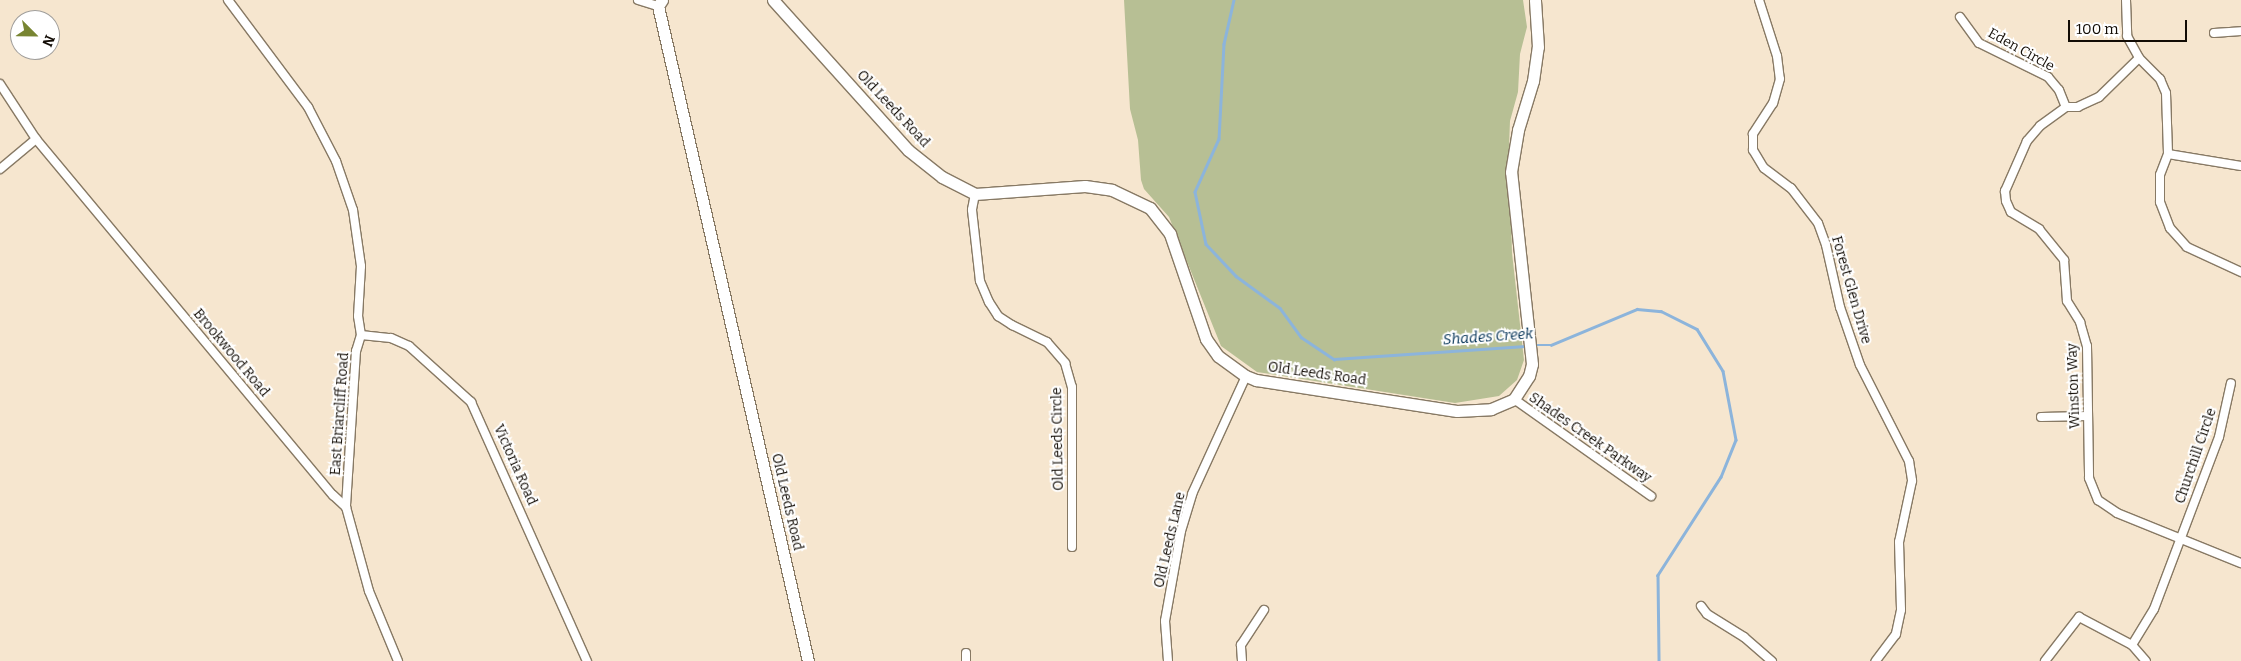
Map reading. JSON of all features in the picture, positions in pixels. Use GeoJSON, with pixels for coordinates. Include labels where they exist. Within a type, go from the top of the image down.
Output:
{"type":"FeatureCollection","features":[{"type":"Feature","properties":{"kind":"main road","name":"Old Leeds Road"},"geometry":{"type":"LineString","coordinates":[[774,0],[908,150],[942,177],[975,194],[1085,186],[1112,190],[1150,208],[1170,234],[1206,339],[1218,356],[1246,376],[1256,380],[1457,411],[1491,408],[1514,399]]}},
{"type":"Feature","properties":{"kind":"main road"},"geometry":{"type":"LineString","coordinates":[[1514,399],[1529,376],[1532,364],[1512,172],[1518,130],[1534,80],[1538,47],[1535,0]]}},
{"type":"Feature","properties":{"kind":"main road","name":"Old Leeds Road"},"geometry":{"type":"LineString","coordinates":[[660,3],[808,661]]}},
{"type":"Feature","properties":{"kind":"street","name":"East Briarcliff Road"},"geometry":{"type":"LineString","coordinates":[[228,0],[308,107],[336,161],[353,210],[361,266],[358,316],[361,335],[356,351],[346,506]]}},
{"type":"Feature","properties":{"kind":"street"},"geometry":{"type":"LineString","coordinates":[[638,0],[660,3]]}},
{"type":"Feature","properties":{"kind":"street","name":"Forest Glen Drive"},"geometry":{"type":"LineString","coordinates":[[1759,0],[1777,56],[1780,79],[1773,103],[1753,134],[1753,150],[1764,168],[1791,188],[1818,224],[1826,246],[1840,307],[1860,365],[1909,461],[1913,487],[1899,542],[1901,610],[1896,634],[1876,661]]}},
{"type":"Feature","properties":{"kind":"street"},"geometry":{"type":"LineString","coordinates":[[2126,0],[2127,36],[2139,58],[2160,79],[2166,93],[2168,154],[2160,175],[2160,202],[2170,228],[2187,247],[2241,272]]}},
{"type":"Feature","properties":{"kind":"street","name":"Eden Circle"},"geometry":{"type":"LineString","coordinates":[[1960,17],[1980,43],[2048,77],[2059,90],[2066,107]]}},
{"type":"Feature","properties":{"kind":"street"},"geometry":{"type":"LineString","coordinates":[[2214,33],[2241,31]]}},
{"type":"Feature","properties":{"kind":"street","name":"Winston Way"},"geometry":{"type":"LineString","coordinates":[[2139,58],[2099,97],[2078,106],[2066,107],[2027,141],[2005,191],[2011,212],[2039,229],[2064,260],[2067,301],[2080,322],[2087,346],[2089,478],[2098,500],[2117,513],[2241,563]]}},
{"type":"Feature","properties":{"kind":"street","name":"Brookwood Road"},"geometry":{"type":"LineString","coordinates":[[0,84],[36,139],[332,495],[346,506]]}},
{"type":"Feature","properties":{"kind":"street"},"geometry":{"type":"LineString","coordinates":[[0,169],[36,139]]}},
{"type":"Feature","properties":{"kind":"street"},"geometry":{"type":"LineString","coordinates":[[2168,154],[2241,166]]}},
{"type":"Feature","properties":{"kind":"street","name":"Old Leeds Circle"},"geometry":{"type":"LineString","coordinates":[[975,194],[972,210],[980,281],[988,302],[998,316],[1047,342],[1065,362],[1072,387],[1072,547]]}},
{"type":"Feature","properties":{"kind":"street","name":"Victoria Road"},"geometry":{"type":"LineString","coordinates":[[361,335],[391,338],[409,346],[471,402],[587,661]]}},
{"type":"Feature","properties":{"kind":"street","name":"Old Leeds Lane"},"geometry":{"type":"LineString","coordinates":[[1168,661],[1165,621],[1182,531],[1192,494],[1246,376]]}},
{"type":"Feature","properties":{"kind":"street","name":"Churchill Circle"},"geometry":{"type":"LineString","coordinates":[[2132,645],[2154,609],[2219,437],[2231,383]]}},
{"type":"Feature","properties":{"kind":"street","name":"Shades Creek Parkway"},"geometry":{"type":"LineString","coordinates":[[1514,399],[1651,496]]}},
{"type":"Feature","properties":{"kind":"street"},"geometry":{"type":"LineString","coordinates":[[2041,417],[2088,416]]}},
{"type":"Feature","properties":{"kind":"street"},"geometry":{"type":"LineString","coordinates":[[346,506],[368,591],[398,661]]}},
{"type":"Feature","properties":{"kind":"street"},"geometry":{"type":"LineString","coordinates":[[1701,606],[1707,614],[1744,638],[1772,661]]}},
{"type":"Feature","properties":{"kind":"street"},"geometry":{"type":"LineString","coordinates":[[1242,661],[1242,645],[1246,634],[1264,610]]}},
{"type":"Feature","properties":{"kind":"street"},"geometry":{"type":"LineString","coordinates":[[2045,661],[2079,617],[2132,645],[2146,661]]}},
{"type":"Feature","properties":{"kind":"green space"},"geometry":{"type":"Polygon","coordinates":[[[1124,0],[1523,0],[1527,27],[1520,54],[1518,92],[1510,121],[1509,147],[1512,253],[1524,360],[1517,380],[1499,396],[1455,403],[1257,372],[1221,346],[1169,217],[1144,189],[1141,180],[1138,140],[1130,109],[1124,0]]]}},
{"type":"Feature","properties":{"kind":"waterway","name":"Shades Creek"},"geometry":{"type":"LineString","coordinates":[[1234,0],[1224,44],[1219,139],[1195,192],[1206,244],[1236,276],[1280,308],[1301,337],[1334,359],[1526,346]]}},
{"type":"Feature","properties":{"kind":"waterway","name":"Shades Creek"},"geometry":{"type":"LineString","coordinates":[[1534,345],[1551,345],[1637,309],[1661,311],[1697,329],[1723,371],[1736,440],[1721,477],[1658,575],[1659,661]]}}]}
